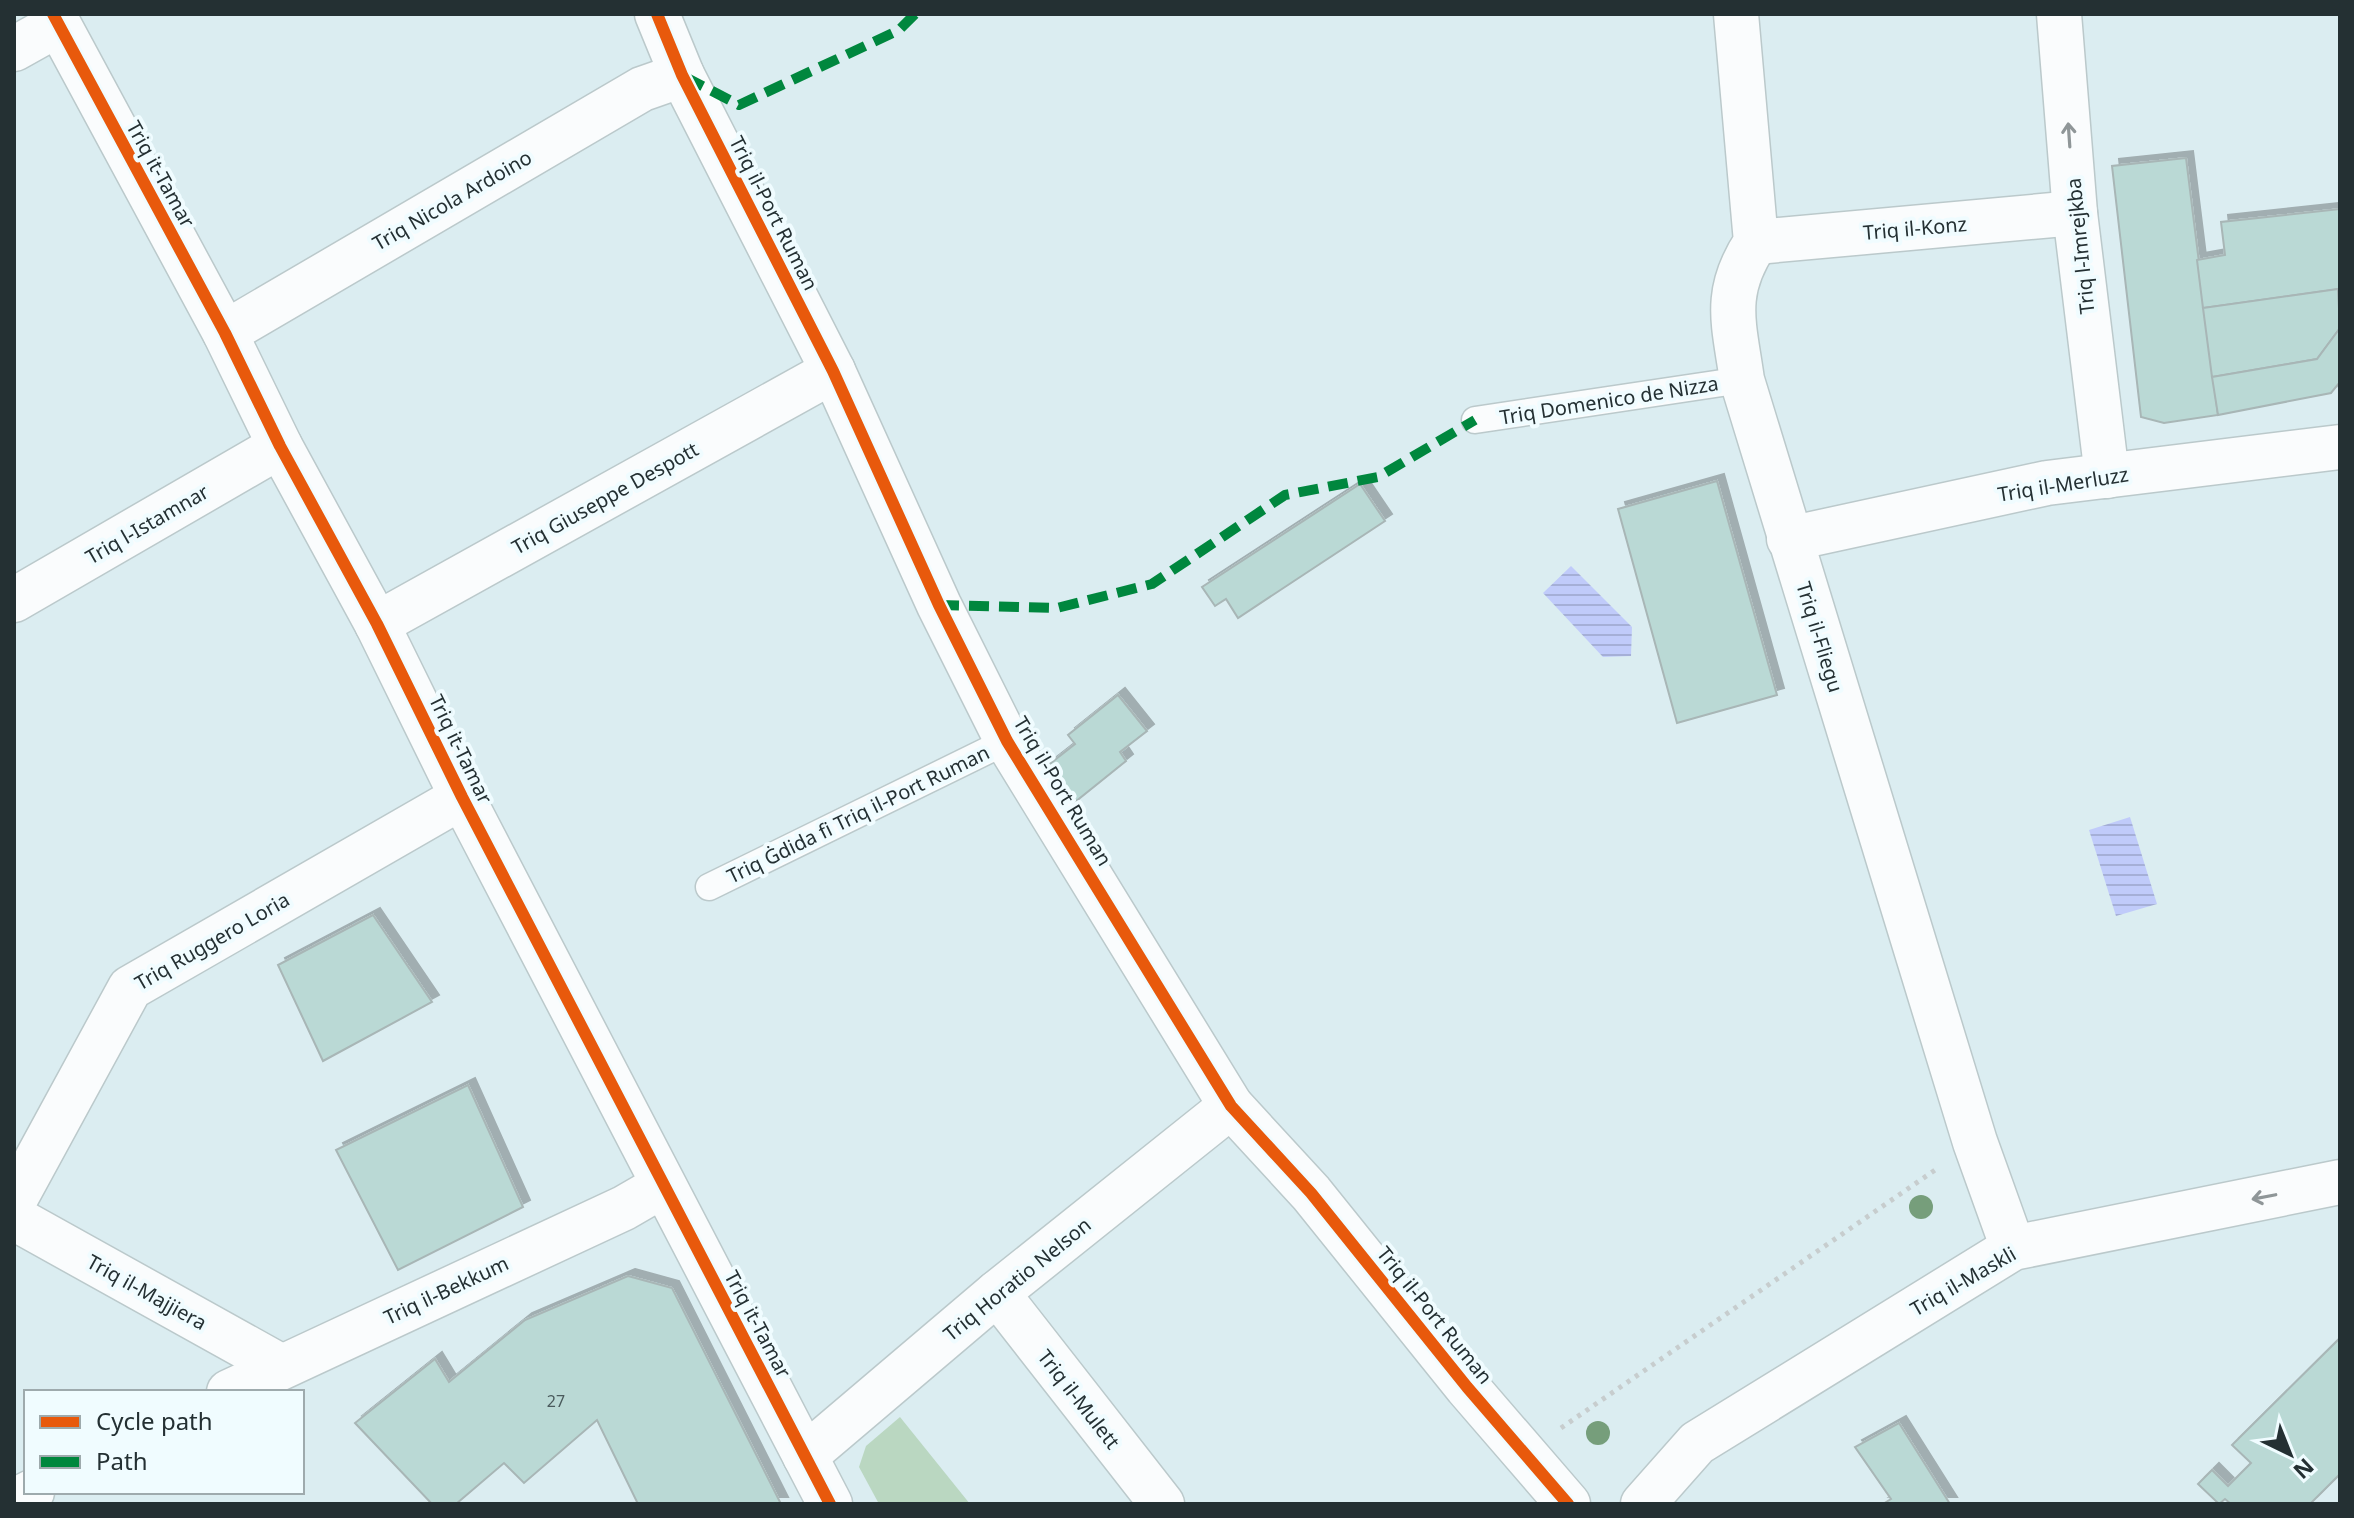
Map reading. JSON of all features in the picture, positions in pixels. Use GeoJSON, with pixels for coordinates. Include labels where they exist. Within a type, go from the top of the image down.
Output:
{"type":"FeatureCollection","features":[{"type":"Feature","properties":{"kind":"street","name":"Triq il-Port Ruman"},"geometry":{"type":"LineString","coordinates":[[657,14],[682,75],[833,371],[939,605],[1007,741],[1231,1106],[1311,1193],[1467,1387],[1568,1504]]}},
{"type":"Feature","properties":{"kind":"street"},"geometry":{"type":"LineString","coordinates":[[1736,14],[1756,242]]}},
{"type":"Feature","properties":{"kind":"street","name":"Triq l-Imrejkba"},"geometry":{"type":"LineString","coordinates":[[2059,14],[2075,213],[2107,476]]}},
{"type":"Feature","properties":{"kind":"street"},"geometry":{"type":"LineString","coordinates":[[14,49],[55,19]]}},
{"type":"Feature","properties":{"kind":"street","name":"Triq it-Tamar"},"geometry":{"type":"LineString","coordinates":[[55,19],[225,333],[280,446],[377,624],[462,797],[662,1186],[830,1504]]}},
{"type":"Feature","properties":{"kind":"street","name":"Triq Nicola Ardoino"},"geometry":{"type":"LineString","coordinates":[[225,333],[642,89],[682,75]]}},
{"type":"Feature","properties":{"kind":"street","name":"Triq il-Konz"},"geometry":{"type":"LineString","coordinates":[[1756,242],[2075,213]]}},
{"type":"Feature","properties":{"kind":"street","name":"Triq il-Fliegu"},"geometry":{"type":"LineString","coordinates":[[1756,242],[1740,266],[1732,303],[1742,380],[1975,1142],[2013,1248]]}},
{"type":"Feature","properties":{"kind":"street","name":"Triq Giuseppe Despott"},"geometry":{"type":"LineString","coordinates":[[377,624],[833,371]]}},
{"type":"Feature","properties":{"kind":"street","name":"Triq l-Istamnar"},"geometry":{"type":"LineString","coordinates":[[14,600],[280,446]]}},
{"type":"Feature","properties":{"kind":"street","name":"Triq il-Merluzz"},"geometry":{"type":"LineString","coordinates":[[1789,539],[2047,483],[2340,447]]}},
{"type":"Feature","properties":{"kind":"street","name":"Triq Ruggero Loria"},"geometry":{"type":"LineString","coordinates":[[14,1201],[130,988],[462,797]]}},
{"type":"Feature","properties":{"kind":"street","name":"Triq Horatio Nelson"},"geometry":{"type":"LineString","coordinates":[[805,1456],[997,1293],[1231,1106]]}},
{"type":"Feature","properties":{"kind":"street","name":"Triq il-Maskli"},"geometry":{"type":"LineString","coordinates":[[1643,1504],[1697,1443],[2013,1248],[2340,1182]]}},
{"type":"Feature","properties":{"kind":"street","name":"Triq il-Bekkum"},"geometry":{"type":"LineString","coordinates":[[233,1390],[624,1208],[662,1186]]}},
{"type":"Feature","properties":{"kind":"street","name":"Triq il-Majjiera"},"geometry":{"type":"LineString","coordinates":[[14,1218],[280,1366]]}},
{"type":"Feature","properties":{"kind":"street","name":"Triq il-Mulett"},"geometry":{"type":"LineString","coordinates":[[997,1293],[1162,1504]]}},
{"type":"Feature","properties":{"kind":"lane","name":"Triq Domenico de Nizza"},"geometry":{"type":"LineString","coordinates":[[1475,420],[1742,380]]}},
{"type":"Feature","properties":{"kind":"lane","name":"Triq Ġdida fi Triq il-Port Ruman"},"geometry":{"type":"LineString","coordinates":[[709,887],[1007,741]]}},
{"type":"Feature","properties":{"kind":"path"},"geometry":{"type":"LineString","coordinates":[[1524,1454],[1975,1142]]}},
{"type":"Feature","properties":{"kind":"green space"},"geometry":{"type":"Polygon","coordinates":[[[900,1417],[970,1504],[879,1504],[859,1467],[866,1446],[900,1417]]]}},
{"type":"Feature","properties":{"kind":"water"},"geometry":{"type":"Polygon","coordinates":[[[1571,566],[1632,627],[1631,656],[1603,657],[1543,593],[1571,566]]]}},
{"type":"Feature","properties":{"kind":"water"},"geometry":{"type":"Polygon","coordinates":[[[2130,817],[2157,904],[2116,916],[2089,830],[2130,817]]]}},
{"type":"Feature","properties":{"kind":"building"},"geometry":{"type":"Polygon","coordinates":[[[2186,158],[2218,415],[2164,423],[2141,417],[2112,166],[2186,158]]]}},
{"type":"Feature","properties":{"kind":"building"},"geometry":{"type":"Polygon","coordinates":[[[2340,209],[2340,289],[2203,308],[2197,260],[2225,255],[2221,222],[2340,209]]]}},
{"type":"Feature","properties":{"kind":"building"},"geometry":{"type":"Polygon","coordinates":[[[2338,289],[2340,328],[2317,359],[2212,377],[2203,308],[2338,289]]]}},
{"type":"Feature","properties":{"kind":"building"},"geometry":{"type":"Polygon","coordinates":[[[2340,328],[2340,382],[2331,393],[2218,415],[2212,377],[2317,359],[2340,328]]]}},
{"type":"Feature","properties":{"kind":"building"},"geometry":{"type":"Polygon","coordinates":[[[1717,481],[1777,695],[1677,723],[1618,509],[1717,481]]]}},
{"type":"Feature","properties":{"kind":"building"},"geometry":{"type":"Polygon","coordinates":[[[1360,484],[1385,521],[1238,618],[1226,599],[1215,606],[1202,587],[1360,484]]]}},
{"type":"Feature","properties":{"kind":"building"},"geometry":{"type":"Polygon","coordinates":[[[1118,695],[1147,731],[1120,752],[1126,761],[1070,806],[1042,770],[1075,744],[1068,735],[1118,695]]]}},
{"type":"Feature","properties":{"kind":"building"},"geometry":{"type":"Polygon","coordinates":[[[373,915],[432,1002],[323,1061],[278,965],[373,915]]]}},
{"type":"Feature","properties":{"kind":"building"},"geometry":{"type":"Polygon","coordinates":[[[468,1085],[523,1207],[398,1270],[336,1150],[468,1085]]]}},
{"type":"Feature","properties":{"kind":"building"},"geometry":{"type":"Polygon","coordinates":[[[628,1276],[672,1288],[781,1504],[638,1504],[597,1420],[524,1483],[504,1463],[456,1504],[432,1504],[355,1423],[435,1359],[449,1382],[525,1320],[628,1276]]]}},
{"type":"Feature","properties":{"kind":"building"},"geometry":{"type":"Polygon","coordinates":[[[2340,1338],[2340,1474],[2310,1504],[2231,1504],[2225,1499],[2219,1504],[2198,1484],[2212,1470],[2228,1486],[2251,1463],[2232,1445],[2340,1338]]]}},
{"type":"Feature","properties":{"kind":"building"},"geometry":{"type":"Polygon","coordinates":[[[1899,1423],[1950,1504],[1883,1504],[1891,1499],[1855,1447],[1899,1423]]]}},
{"type":"Feature","properties":{"kind":"marked path"},"geometry":{"type":"LineString","coordinates":[[685,77],[739,105],[899,30],[915,14]]}},
{"type":"Feature","properties":{"kind":"marked path"},"geometry":{"type":"LineString","coordinates":[[939,605],[1057,608],[1152,584],[1285,495],[1378,477],[1475,420]]}},
{"type":"Feature","properties":{"kind":"cycle path"},"geometry":{"type":"LineString","coordinates":[[53,14],[377,624],[462,797],[830,1504]]}},
{"type":"Feature","properties":{"kind":"cycle path"},"geometry":{"type":"LineString","coordinates":[[657,14],[682,75],[833,371],[939,605],[1007,741],[1231,1106],[1311,1193],[1467,1387],[1568,1504]]}}]}
